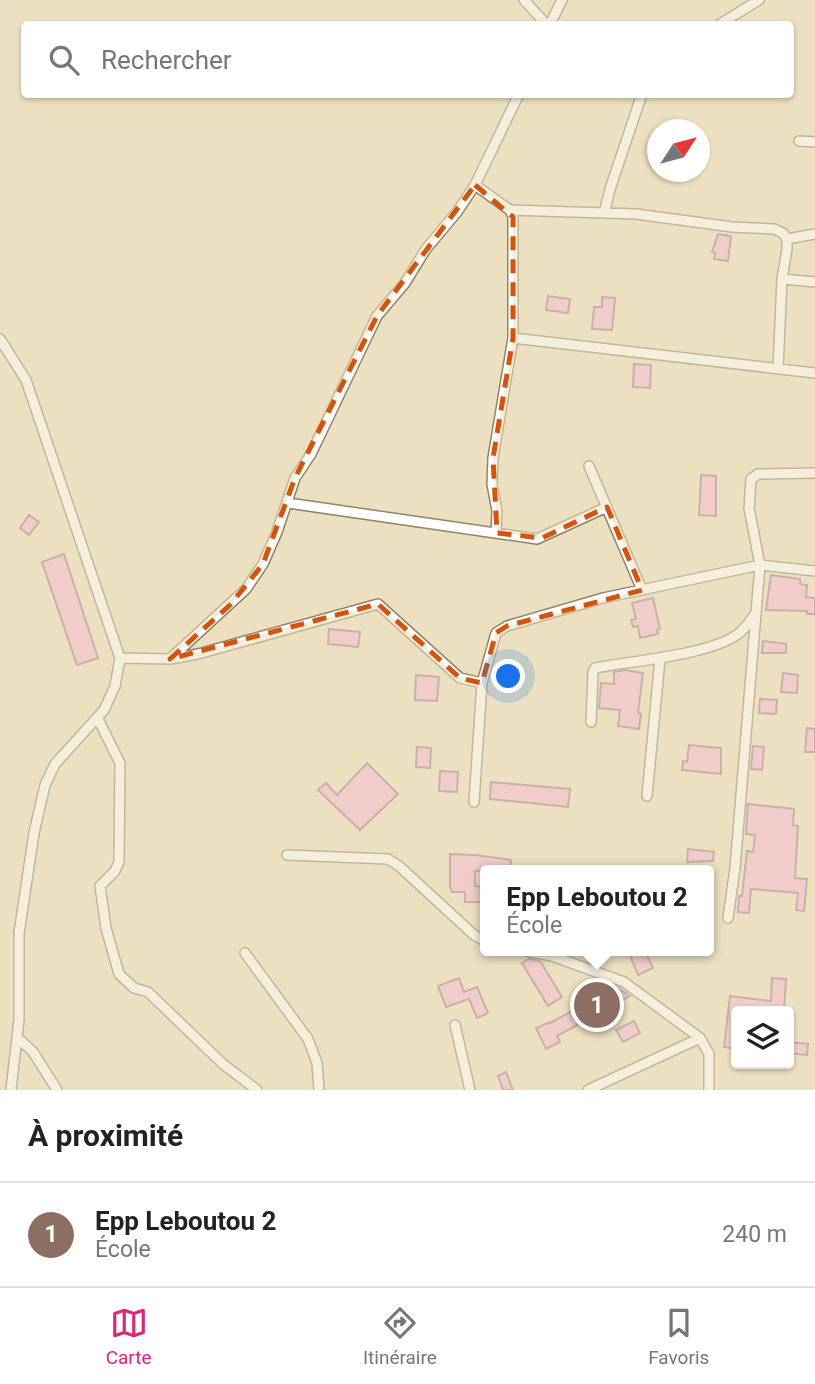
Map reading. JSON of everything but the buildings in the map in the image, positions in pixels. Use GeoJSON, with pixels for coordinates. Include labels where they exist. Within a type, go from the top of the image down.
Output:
{"type":"FeatureCollection","features":[{"type":"Feature","properties":{"kind":"street"},"geometry":{"type":"LineString","coordinates":[[524,0],[545,21]]}},
{"type":"Feature","properties":{"kind":"street"},"geometry":{"type":"LineString","coordinates":[[550,21],[562,0]]}},
{"type":"Feature","properties":{"kind":"street"},"geometry":{"type":"LineString","coordinates":[[725,21],[759,0]]}},
{"type":"Feature","properties":{"kind":"street"},"geometry":{"type":"LineString","coordinates":[[170,659],[246,589],[263,564],[288,503],[298,470],[316,444],[377,316],[405,283],[426,249],[457,212],[475,185],[517,98]]}},
{"type":"Feature","properties":{"kind":"street"},"geometry":{"type":"LineString","coordinates":[[604,213],[641,98]]}},
{"type":"Feature","properties":{"kind":"street"},"geometry":{"type":"LineString","coordinates":[[799,141],[815,142]]}},
{"type":"Feature","properties":{"kind":"street"},"geometry":{"type":"LineString","coordinates":[[475,185],[510,210],[515,245],[513,338],[493,458],[496,533]]}},
{"type":"Feature","properties":{"kind":"street"},"geometry":{"type":"LineString","coordinates":[[510,210],[636,214],[669,221],[732,228],[774,229],[783,233],[787,239],[782,279],[778,369]]}},
{"type":"Feature","properties":{"kind":"street"},"geometry":{"type":"LineString","coordinates":[[787,239],[815,234]]}},
{"type":"Feature","properties":{"kind":"street"},"geometry":{"type":"LineString","coordinates":[[782,279],[815,282]]}},
{"type":"Feature","properties":{"kind":"street"},"geometry":{"type":"LineString","coordinates":[[513,338],[815,373]]}},
{"type":"Feature","properties":{"kind":"street"},"geometry":{"type":"LineString","coordinates":[[0,339],[26,380],[120,658],[115,686],[97,719],[55,764],[45,785],[34,833],[19,933],[18,1038],[11,1090]]}},
{"type":"Feature","properties":{"kind":"street"},"geometry":{"type":"LineString","coordinates":[[589,466],[642,590]]}},
{"type":"Feature","properties":{"kind":"street"},"geometry":{"type":"LineString","coordinates":[[728,918],[735,868],[760,565],[749,508],[751,479],[758,474],[815,472]]}},
{"type":"Feature","properties":{"kind":"street"},"geometry":{"type":"LineString","coordinates":[[288,503],[542,538],[607,507]]}},
{"type":"Feature","properties":{"kind":"street"},"geometry":{"type":"LineString","coordinates":[[474,802],[482,683],[496,633],[507,626],[603,598],[760,565],[815,571]]}},
{"type":"Feature","properties":{"kind":"street"},"geometry":{"type":"LineString","coordinates":[[120,658],[170,659],[198,654],[378,604],[460,678],[482,683]]}},
{"type":"Feature","properties":{"kind":"street"},"geometry":{"type":"LineString","coordinates":[[590,722],[593,672],[596,668],[660,659],[730,639],[741,632],[757,612]]}},
{"type":"Feature","properties":{"kind":"street"},"geometry":{"type":"LineString","coordinates":[[647,796],[660,659]]}},
{"type":"Feature","properties":{"kind":"street"},"geometry":{"type":"LineString","coordinates":[[97,719],[120,762],[119,862],[115,871],[100,886],[116,969],[129,984],[148,992],[223,1064],[257,1090]]}},
{"type":"Feature","properties":{"kind":"street"},"geometry":{"type":"LineString","coordinates":[[286,855],[388,859],[409,874],[480,938]]}},
{"type":"Feature","properties":{"kind":"street"},"geometry":{"type":"LineString","coordinates":[[244,953],[308,1039],[317,1063],[319,1090]]}},
{"type":"Feature","properties":{"kind":"street"},"geometry":{"type":"LineString","coordinates":[[552,956],[624,982],[700,1038],[709,1054],[709,1090]]}},
{"type":"Feature","properties":{"kind":"street"},"geometry":{"type":"LineString","coordinates":[[455,1025],[470,1090]]}},
{"type":"Feature","properties":{"kind":"street"},"geometry":{"type":"LineString","coordinates":[[18,1038],[33,1052],[57,1090]]}},
{"type":"Feature","properties":{"kind":"street"},"geometry":{"type":"LineString","coordinates":[[588,1090],[700,1038]]}},
{"type":"Feature","properties":{"kind":"highlighted area"},"geometry":{"type":"Polygon","coordinates":[[[475,185],[513,217],[513,338],[493,458],[497,533],[542,538],[607,507],[642,590],[507,626],[496,633],[482,683],[460,678],[378,604],[170,659],[230,605],[263,564],[295,478],[377,316],[475,185]]]}},
{"type":"Feature","properties":{"kind":"place","name":"Epp Leboutou 2"},"geometry":{"type":"Point","coordinates":[597,1005]}}]}
